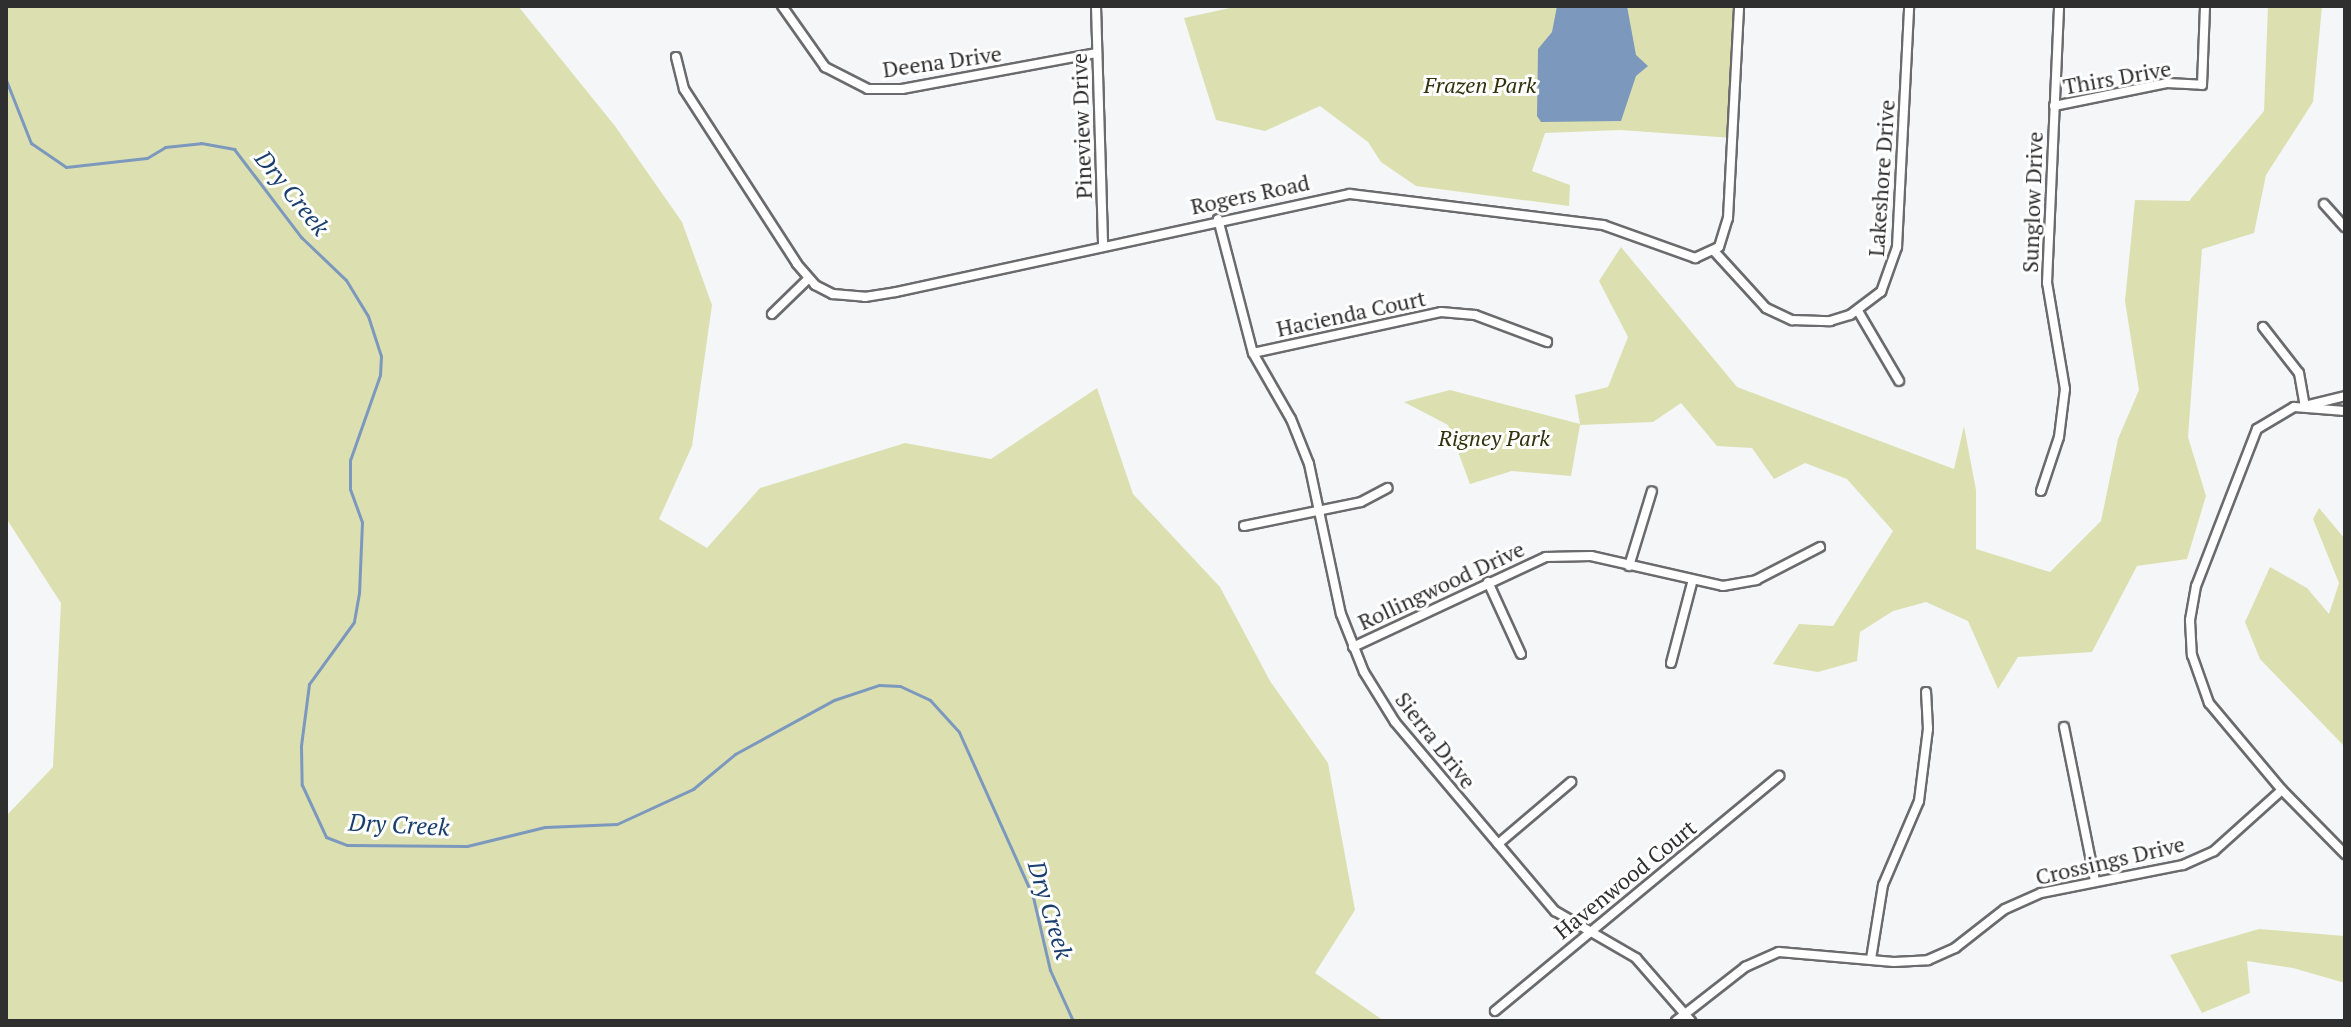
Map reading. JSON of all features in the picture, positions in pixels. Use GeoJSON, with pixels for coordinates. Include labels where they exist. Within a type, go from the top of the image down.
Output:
{"type":"FeatureCollection","features":[{"type":"Feature","properties":{"kind":"street","name":"Deena Drive"},"geometry":{"type":"LineString","coordinates":[[782,6],[825,67],[868,89],[902,89],[1096,53]]}},
{"type":"Feature","properties":{"kind":"street","name":"Pineview Drive"},"geometry":{"type":"LineString","coordinates":[[1096,6],[1103,245]]}},
{"type":"Feature","properties":{"kind":"street"},"geometry":{"type":"LineString","coordinates":[[1739,6],[1728,218],[1714,251],[1751,294],[1782,316],[1830,321],[1858,311],[1899,381]]}},
{"type":"Feature","properties":{"kind":"street","name":"Lakeshore Drive"},"geometry":{"type":"LineString","coordinates":[[1858,311],[1881,292],[1896,255],[1909,6]]}},
{"type":"Feature","properties":{"kind":"street","name":"Sunglow Drive"},"geometry":{"type":"LineString","coordinates":[[2041,491],[2059,437],[2065,389],[2047,283],[2059,6]]}},
{"type":"Feature","properties":{"kind":"street","name":"Thirs Drive"},"geometry":{"type":"LineString","coordinates":[[2054,106],[2167,83],[2202,85],[2205,6]]}},
{"type":"Feature","properties":{"kind":"street"},"geometry":{"type":"LineString","coordinates":[[676,57],[684,89],[808,279],[772,314]]}},
{"type":"Feature","properties":{"kind":"street","name":"Rogers Road"},"geometry":{"type":"LineString","coordinates":[[808,279],[833,294],[874,296],[1331,195],[1376,195],[1603,225],[1682,256],[1714,251]]}},
{"type":"Feature","properties":{"kind":"street"},"geometry":{"type":"LineString","coordinates":[[2324,204],[2345,227]]}},
{"type":"Feature","properties":{"kind":"street","name":"Sierra Drive"},"geometry":{"type":"LineString","coordinates":[[1218,219],[1253,353],[1299,435],[1353,647],[1395,722],[1555,911],[1636,958],[1688,1017]]}},
{"type":"Feature","properties":{"kind":"street","name":"Hacienda Court"},"geometry":{"type":"LineString","coordinates":[[1253,353],[1441,312],[1475,315],[1547,342]]}},
{"type":"Feature","properties":{"kind":"street"},"geometry":{"type":"LineString","coordinates":[[2263,327],[2299,373],[2305,406]]}},
{"type":"Feature","properties":{"kind":"street"},"geometry":{"type":"LineString","coordinates":[[2345,396],[2266,419],[2250,440],[2196,586],[2190,620],[2192,655],[2209,703],[2282,790],[2345,854]]}},
{"type":"Feature","properties":{"kind":"street"},"geometry":{"type":"LineString","coordinates":[[2305,406],[2345,411]]}},
{"type":"Feature","properties":{"kind":"street"},"geometry":{"type":"LineString","coordinates":[[1244,526],[1361,502],[1387,488]]}},
{"type":"Feature","properties":{"kind":"street"},"geometry":{"type":"LineString","coordinates":[[1629,566],[1652,491]]}},
{"type":"Feature","properties":{"kind":"street","name":"Rollingwood Drive"},"geometry":{"type":"LineString","coordinates":[[1353,647],[1546,557],[1591,556],[1692,583],[1723,586],[1756,580],[1820,547]]}},
{"type":"Feature","properties":{"kind":"street"},"geometry":{"type":"LineString","coordinates":[[1488,582],[1521,654]]}},
{"type":"Feature","properties":{"kind":"street"},"geometry":{"type":"LineString","coordinates":[[1671,663],[1692,583]]}},
{"type":"Feature","properties":{"kind":"street"},"geometry":{"type":"LineString","coordinates":[[1871,959],[1883,885],[1919,801],[1928,729],[1926,692]]}},
{"type":"Feature","properties":{"kind":"street"},"geometry":{"type":"LineString","coordinates":[[2064,727],[2095,881]]}},
{"type":"Feature","properties":{"kind":"street","name":"Havenwood Court"},"geometry":{"type":"LineString","coordinates":[[1495,1011],[1779,776]]}},
{"type":"Feature","properties":{"kind":"street"},"geometry":{"type":"LineString","coordinates":[[1498,844],[1571,782]]}},
{"type":"Feature","properties":{"kind":"street","name":"Crossings Drive"},"geometry":{"type":"LineString","coordinates":[[1676,1021],[1688,1017],[1745,967],[1779,952],[1928,960],[1955,948],[2017,902],[2203,857],[2282,790]]}},
{"type":"Feature","properties":{"kind":"green space"},"geometry":{"type":"Polygon","coordinates":[[[6,6],[518,6],[615,126],[682,222],[712,305],[692,446],[659,519],[707,548],[760,488],[905,443],[991,459],[1097,388],[1133,494],[1220,587],[1270,681],[1328,763],[1355,910],[1315,973],[1384,1021],[6,1021],[6,816],[53,767],[61,603],[6,518],[6,6]]]}},
{"type":"Feature","properties":{"kind":"green space","name":"Frazen Park"},"geometry":{"type":"Polygon","coordinates":[[[1239,6],[1739,6],[1733,138],[1620,130],[1545,133],[1532,171],[1570,185],[1569,206],[1416,186],[1381,162],[1368,142],[1320,106],[1265,131],[1216,120],[1184,18],[1239,6]]]}},
{"type":"Feature","properties":{"kind":"green space","name":"Rigney Park"},"geometry":{"type":"Polygon","coordinates":[[[2268,6],[2322,6],[2313,102],[2266,175],[2254,233],[2202,249],[2188,437],[2206,496],[2187,559],[2137,566],[2092,652],[2018,657],[1998,689],[1968,621],[1926,602],[1893,611],[1860,632],[1857,661],[1818,672],[1773,664],[1799,624],[1833,626],[1893,531],[1847,479],[1805,463],[1774,479],[1752,448],[1717,446],[1681,403],[1653,422],[1580,425],[1571,476],[1512,471],[1470,484],[1448,425],[1404,402],[1450,390],[1580,424],[1575,395],[1608,387],[1628,337],[1599,281],[1621,247],[1737,387],[1954,469],[1964,426],[1976,490],[1976,549],[2050,572],[2101,521],[2118,439],[2139,390],[2125,301],[2135,200],[2189,201],[2264,111],[2268,6]]]}},
{"type":"Feature","properties":{"kind":"green space"},"geometry":{"type":"Polygon","coordinates":[[[2319,508],[2345,539],[2345,747],[2260,659],[2245,622],[2270,567],[2307,588],[2329,614],[2339,583],[2313,519],[2319,508]]]}},
{"type":"Feature","properties":{"kind":"green space"},"geometry":{"type":"Polygon","coordinates":[[[2259,929],[2345,936],[2345,983],[2293,968],[2247,961],[2250,993],[2202,1013],[2170,955],[2259,929]]]}},
{"type":"Feature","properties":{"kind":"water"},"geometry":{"type":"Polygon","coordinates":[[[1557,6],[1627,6],[1636,55],[1648,66],[1636,76],[1621,121],[1541,122],[1537,116],[1538,49],[1552,32],[1557,6]]]}},
{"type":"Feature","properties":{"kind":"waterway","name":"Dry Creek"},"geometry":{"type":"LineString","coordinates":[[6,80],[31,143],[66,167],[147,158],[165,147],[201,143],[234,149],[301,237],[346,280],[368,316],[381,356],[380,375],[350,460],[350,489],[362,522],[359,593],[354,622],[309,684],[301,746],[302,785],[326,837],[347,845],[467,846],[545,827],[617,824],[693,789],[735,754],[834,700],[879,685],[900,686],[930,700],[959,732],[1033,897],[1050,970],[1073,1021]]}}]}
